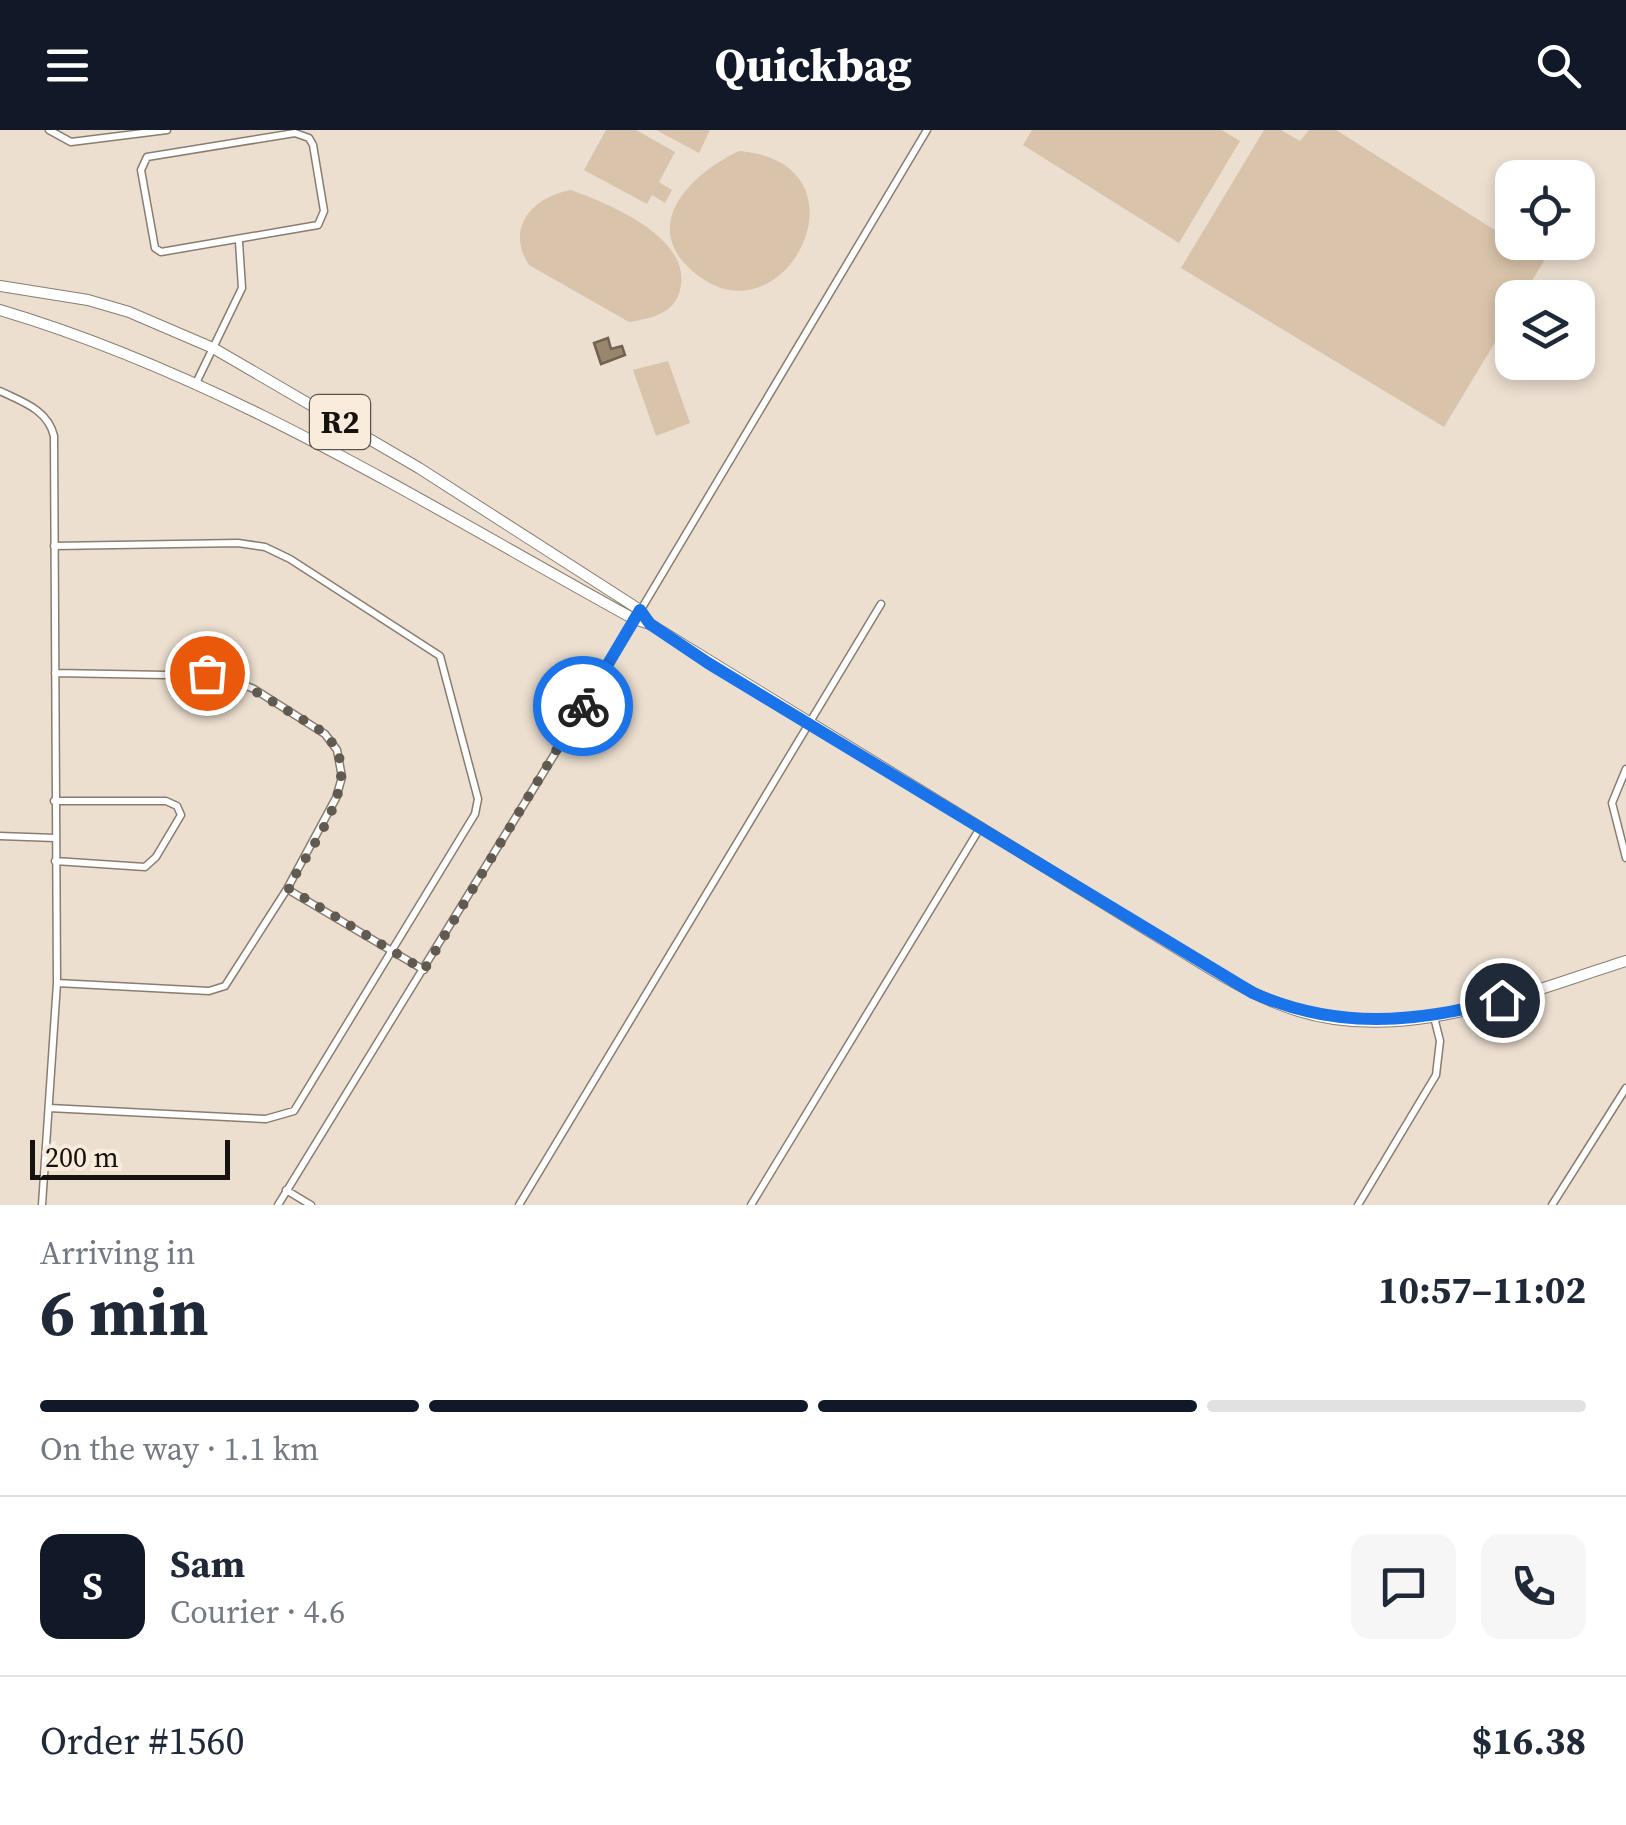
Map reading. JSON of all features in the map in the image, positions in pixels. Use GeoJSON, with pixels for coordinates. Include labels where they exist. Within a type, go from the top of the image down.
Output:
{"type":"FeatureCollection","features":[{"type":"Feature","properties":{"kind":"highway","name":"R2"},"geometry":{"type":"LineString","coordinates":[[0,286],[129,312],[214,348],[418,468],[650,624],[812,726],[1212,970],[1284,1006],[1359,1020],[1434,1017],[1626,961]]}},
{"type":"Feature","properties":{"kind":"highway","name":"R2"},"geometry":{"type":"LineString","coordinates":[[0,310],[81,334],[197,381],[637,615]]}},
{"type":"Feature","properties":{"kind":"street"},"geometry":{"type":"LineString","coordinates":[[49,130],[70,142],[167,130]]}},
{"type":"Feature","properties":{"kind":"street"},"geometry":{"type":"LineString","coordinates":[[278,1205],[424,970],[927,130]]}},
{"type":"Feature","properties":{"kind":"street"},"geometry":{"type":"LineString","coordinates":[[295,133],[309,138],[324,211],[318,225],[239,242],[161,252],[155,248],[141,170],[147,157],[295,133]]}},
{"type":"Feature","properties":{"kind":"street"},"geometry":{"type":"LineString","coordinates":[[197,381],[242,288],[239,242]]}},
{"type":"Feature","properties":{"kind":"street"},"geometry":{"type":"LineString","coordinates":[[0,391],[51,422],[57,983],[42,1205]]}},
{"type":"Feature","properties":{"kind":"street"},"geometry":{"type":"LineString","coordinates":[[49,1108],[266,1119],[294,1111],[478,807],[440,656],[265,546],[54,546]]}},
{"type":"Feature","properties":{"kind":"street"},"geometry":{"type":"LineString","coordinates":[[519,1205],[812,726],[881,604]]}},
{"type":"Feature","properties":{"kind":"street"},"geometry":{"type":"LineString","coordinates":[[55,673],[221,676],[254,690],[325,734],[337,750],[340,787],[288,888],[225,986],[209,991],[57,983]]}},
{"type":"Feature","properties":{"kind":"street"},"geometry":{"type":"LineString","coordinates":[[1626,769],[1612,803],[1626,858]]}},
{"type":"Feature","properties":{"kind":"street"},"geometry":{"type":"LineString","coordinates":[[54,801],[166,801],[177,806],[181,816],[156,857],[145,866],[55,862]]}},
{"type":"Feature","properties":{"kind":"street"},"geometry":{"type":"LineString","coordinates":[[751,1205],[980,828]]}},
{"type":"Feature","properties":{"kind":"street"},"geometry":{"type":"LineString","coordinates":[[0,836],[55,838]]}},
{"type":"Feature","properties":{"kind":"street"},"geometry":{"type":"LineString","coordinates":[[288,888],[424,970]]}},
{"type":"Feature","properties":{"kind":"street"},"geometry":{"type":"LineString","coordinates":[[1358,1205],[1436,1075],[1440,1041],[1434,1017]]}},
{"type":"Feature","properties":{"kind":"street"},"geometry":{"type":"LineString","coordinates":[[1552,1205],[1626,1088]]}},
{"type":"Feature","properties":{"kind":"street"},"geometry":{"type":"LineString","coordinates":[[286,1190],[311,1205]]}},
{"type":"Feature","properties":{"kind":"shaded area"},"geometry":{"type":"Polygon","coordinates":[[[606,130],[636,130],[675,152],[659,182],[672,190],[665,203],[652,195],[647,204],[584,170],[606,130]]]}},
{"type":"Feature","properties":{"kind":"shaded area"},"geometry":{"type":"Polygon","coordinates":[[[656,130],[710,130],[699,153],[656,130]]]}},
{"type":"Feature","properties":{"kind":"shaded area"},"geometry":{"type":"Polygon","coordinates":[[[1032,130],[1222,130],[1240,141],[1179,243],[1023,145],[1032,130]]]}},
{"type":"Feature","properties":{"kind":"shaded area"},"geometry":{"type":"Polygon","coordinates":[[[1264,130],[1281,130],[1300,141],[1309,130],[1336,130],[1495,230],[1495,260],[1544,261],[1532,280],[1495,280],[1495,342],[1444,427],[1181,268],[1264,130]]]}},
{"type":"Feature","properties":{"kind":"shaded area"},"geometry":{"type":"Polygon","coordinates":[[[739,151],[780,162],[803,184],[810,213],[804,242],[787,268],[762,286],[733,290],[700,277],[681,259],[671,241],[670,223],[687,189],[702,174],[739,151]]]}},
{"type":"Feature","properties":{"kind":"shaded area"},"geometry":{"type":"Polygon","coordinates":[[[571,190],[643,224],[672,251],[680,267],[681,285],[669,308],[629,322],[529,265],[520,239],[526,216],[545,199],[571,190]]]}},
{"type":"Feature","properties":{"kind":"shaded area"},"geometry":{"type":"Polygon","coordinates":[[[608,338],[611,349],[622,346],[625,355],[601,364],[594,343],[608,338]]]}},
{"type":"Feature","properties":{"kind":"shaded area"},"geometry":{"type":"Polygon","coordinates":[[[668,361],[690,423],[656,436],[633,370],[668,361]]]}},
{"type":"Feature","properties":{"kind":"way so far"},"geometry":{"type":"LineString","coordinates":[[207,673],[254,690],[325,734],[337,750],[342,778],[336,798],[288,888],[424,970],[583,706]]}},
{"type":"Feature","properties":{"kind":"route"},"geometry":{"type":"LineString","coordinates":[[583,706],[640,610],[650,624],[708,663],[1253,993],[1317,1015],[1386,1021],[1434,1017],[1502,1000]]}}]}
